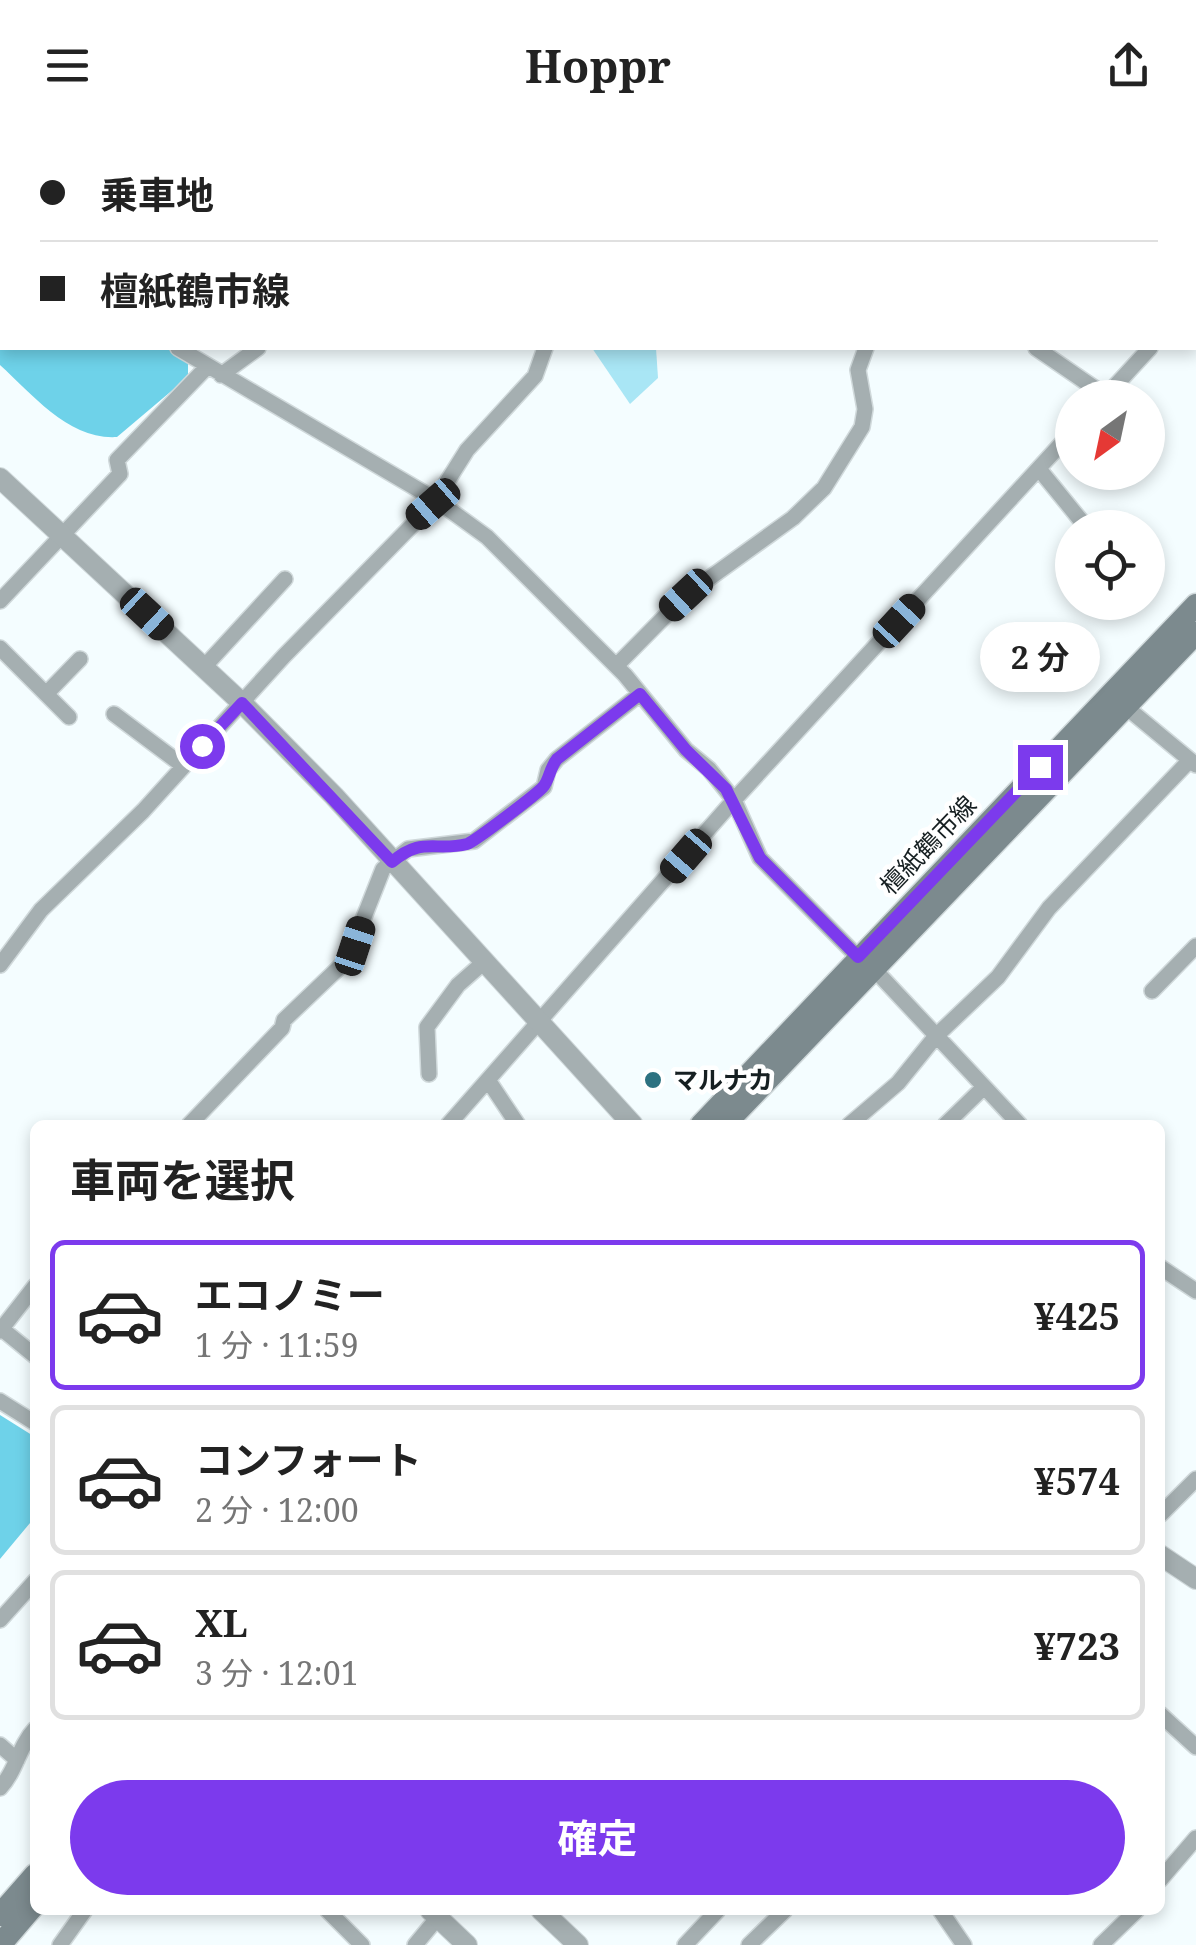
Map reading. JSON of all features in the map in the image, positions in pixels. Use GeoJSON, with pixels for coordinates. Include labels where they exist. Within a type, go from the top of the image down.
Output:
{"type":"FeatureCollection","features":[{"type":"Feature","properties":{"kind":"main road","name":"檀紙鶴市線"},"geometry":{"type":"LineString","coordinates":[[728,1120],[866,963],[1196,604]]}},
{"type":"Feature","properties":{"kind":"main road","name":"檀紙鶴市線"},"geometry":{"type":"LineString","coordinates":[[705,1120],[1196,633]]}},
{"type":"Feature","properties":{"kind":"main road"},"geometry":{"type":"LineString","coordinates":[[0,1915],[30,1881]]}},
{"type":"Feature","properties":{"kind":"main road"},"geometry":{"type":"LineString","coordinates":[[0,1945],[30,1910]]}},
{"type":"Feature","properties":{"kind":"street"},"geometry":{"type":"LineString","coordinates":[[181,350],[436,500],[487,537],[616,666],[734,800],[760,858],[1015,1120]]}},
{"type":"Feature","properties":{"kind":"street"},"geometry":{"type":"LineString","coordinates":[[0,601],[120,474],[118,460],[214,372],[254,350]]}},
{"type":"Feature","properties":{"kind":"street"},"geometry":{"type":"LineString","coordinates":[[0,965],[41,910],[143,811],[182,765],[436,500],[468,450],[535,376],[544,350]]}},
{"type":"Feature","properties":{"kind":"street"},"geometry":{"type":"LineString","coordinates":[[616,666],[686,595],[793,518],[824,488],[862,427],[866,409],[858,370],[865,350]]}},
{"type":"Feature","properties":{"kind":"street"},"geometry":{"type":"LineString","coordinates":[[1039,350],[1081,380]]}},
{"type":"Feature","properties":{"kind":"street"},"geometry":{"type":"LineString","coordinates":[[1121,380],[1148,350]]}},
{"type":"Feature","properties":{"kind":"street"},"geometry":{"type":"LineString","coordinates":[[452,1120],[734,800],[1055,451]]}},
{"type":"Feature","properties":{"kind":"street"},"geometry":{"type":"LineString","coordinates":[[1040,468],[1072,510]]}},
{"type":"Feature","properties":{"kind":"street"},"geometry":{"type":"LineString","coordinates":[[0,478],[242,703],[628,1120]]}},
{"type":"Feature","properties":{"kind":"street"},"geometry":{"type":"LineString","coordinates":[[204,667],[286,579]]}},
{"type":"Feature","properties":{"kind":"street"},"geometry":{"type":"LineString","coordinates":[[0,648],[69,716]]}},
{"type":"Feature","properties":{"kind":"street"},"geometry":{"type":"LineString","coordinates":[[46,694],[80,659]]}},
{"type":"Feature","properties":{"kind":"street"},"geometry":{"type":"LineString","coordinates":[[193,1120],[282,1028],[284,1020],[347,960],[383,869],[408,848],[474,841],[544,787],[548,770],[557,759],[640,694]]}},
{"type":"Feature","properties":{"kind":"street"},"geometry":{"type":"LineString","coordinates":[[855,1120],[898,1083],[936,1036],[998,978],[1049,908],[1193,763],[1126,706]]}},
{"type":"Feature","properties":{"kind":"street"},"geometry":{"type":"LineString","coordinates":[[114,714],[182,765]]}},
{"type":"Feature","properties":{"kind":"street"},"geometry":{"type":"LineString","coordinates":[[1152,991],[1196,946]]}},
{"type":"Feature","properties":{"kind":"street"},"geometry":{"type":"LineString","coordinates":[[430,1074],[426,1027],[458,985],[484,962]]}},
{"type":"Feature","properties":{"kind":"street"},"geometry":{"type":"LineString","coordinates":[[488,1080],[515,1120]]}},
{"type":"Feature","properties":{"kind":"street"},"geometry":{"type":"LineString","coordinates":[[950,1120],[984,1087]]}},
{"type":"Feature","properties":{"kind":"street"},"geometry":{"type":"LineString","coordinates":[[1165,1270],[1196,1291]]}},
{"type":"Feature","properties":{"kind":"street"},"geometry":{"type":"LineString","coordinates":[[30,1292],[1,1330],[30,1352]]}},
{"type":"Feature","properties":{"kind":"street"},"geometry":{"type":"LineString","coordinates":[[0,1401],[30,1419]]}},
{"type":"Feature","properties":{"kind":"street"},"geometry":{"type":"LineString","coordinates":[[1165,1510],[1196,1479]]}},
{"type":"Feature","properties":{"kind":"street"},"geometry":{"type":"LineString","coordinates":[[1165,1559],[1196,1579]]}},
{"type":"Feature","properties":{"kind":"street"},"geometry":{"type":"LineString","coordinates":[[0,1620],[30,1587]]}},
{"type":"Feature","properties":{"kind":"street"},"geometry":{"type":"LineString","coordinates":[[1165,1719],[1196,1747]]}},
{"type":"Feature","properties":{"kind":"street"},"geometry":{"type":"LineString","coordinates":[[0,1788],[14,1774],[22,1742],[30,1734]]}},
{"type":"Feature","properties":{"kind":"street"},"geometry":{"type":"LineString","coordinates":[[0,1745],[18,1760]]}},
{"type":"Feature","properties":{"kind":"street"},"geometry":{"type":"LineString","coordinates":[[1165,1874],[1196,1838]]}},
{"type":"Feature","properties":{"kind":"street"},"geometry":{"type":"LineString","coordinates":[[60,1945],[81,1915]]}},
{"type":"Feature","properties":{"kind":"street"},"geometry":{"type":"LineString","coordinates":[[332,1915],[362,1945]]}},
{"type":"Feature","properties":{"kind":"street"},"geometry":{"type":"LineString","coordinates":[[415,1945],[436,1915]]}},
{"type":"Feature","properties":{"kind":"street"},"geometry":{"type":"LineString","coordinates":[[439,1915],[466,1945]]}},
{"type":"Feature","properties":{"kind":"street"},"geometry":{"type":"LineString","coordinates":[[555,1915],[578,1945]]}},
{"type":"Feature","properties":{"kind":"street"},"geometry":{"type":"LineString","coordinates":[[685,1945],[713,1915]]}},
{"type":"Feature","properties":{"kind":"street"},"geometry":{"type":"LineString","coordinates":[[749,1945],[779,1915]]}},
{"type":"Feature","properties":{"kind":"street"},"geometry":{"type":"LineString","coordinates":[[943,1915],[964,1945]]}},
{"type":"Feature","properties":{"kind":"street"},"geometry":{"type":"LineString","coordinates":[[1101,1945],[1131,1915]]}},
{"type":"Feature","properties":{"kind":"shaded area"},"geometry":{"type":"Polygon","coordinates":[[[0,350],[170,350],[188,363],[188,377],[117,437],[100,436],[53,413],[0,365],[0,350]]]}},
{"type":"Feature","properties":{"kind":"shaded area"},"geometry":{"type":"Polygon","coordinates":[[[593,350],[656,350],[658,378],[630,404],[593,350]]]}},
{"type":"Feature","properties":{"kind":"shaded area"},"geometry":{"type":"Polygon","coordinates":[[[0,1415],[30,1434],[30,1523],[0,1559],[0,1415]]]}},
{"type":"Feature","properties":{"kind":"place","name":"マルナカ"},"geometry":{"type":"Point","coordinates":[653,1080]}},
{"type":"Feature","properties":{"kind":"route"},"geometry":{"type":"LineString","coordinates":[[202,746],[242,703],[334,796],[392,862],[408,848],[474,841],[544,787],[548,770],[557,759],[640,694],[686,750],[726,789],[760,858],[858,957],[1040,767]]}}]}
